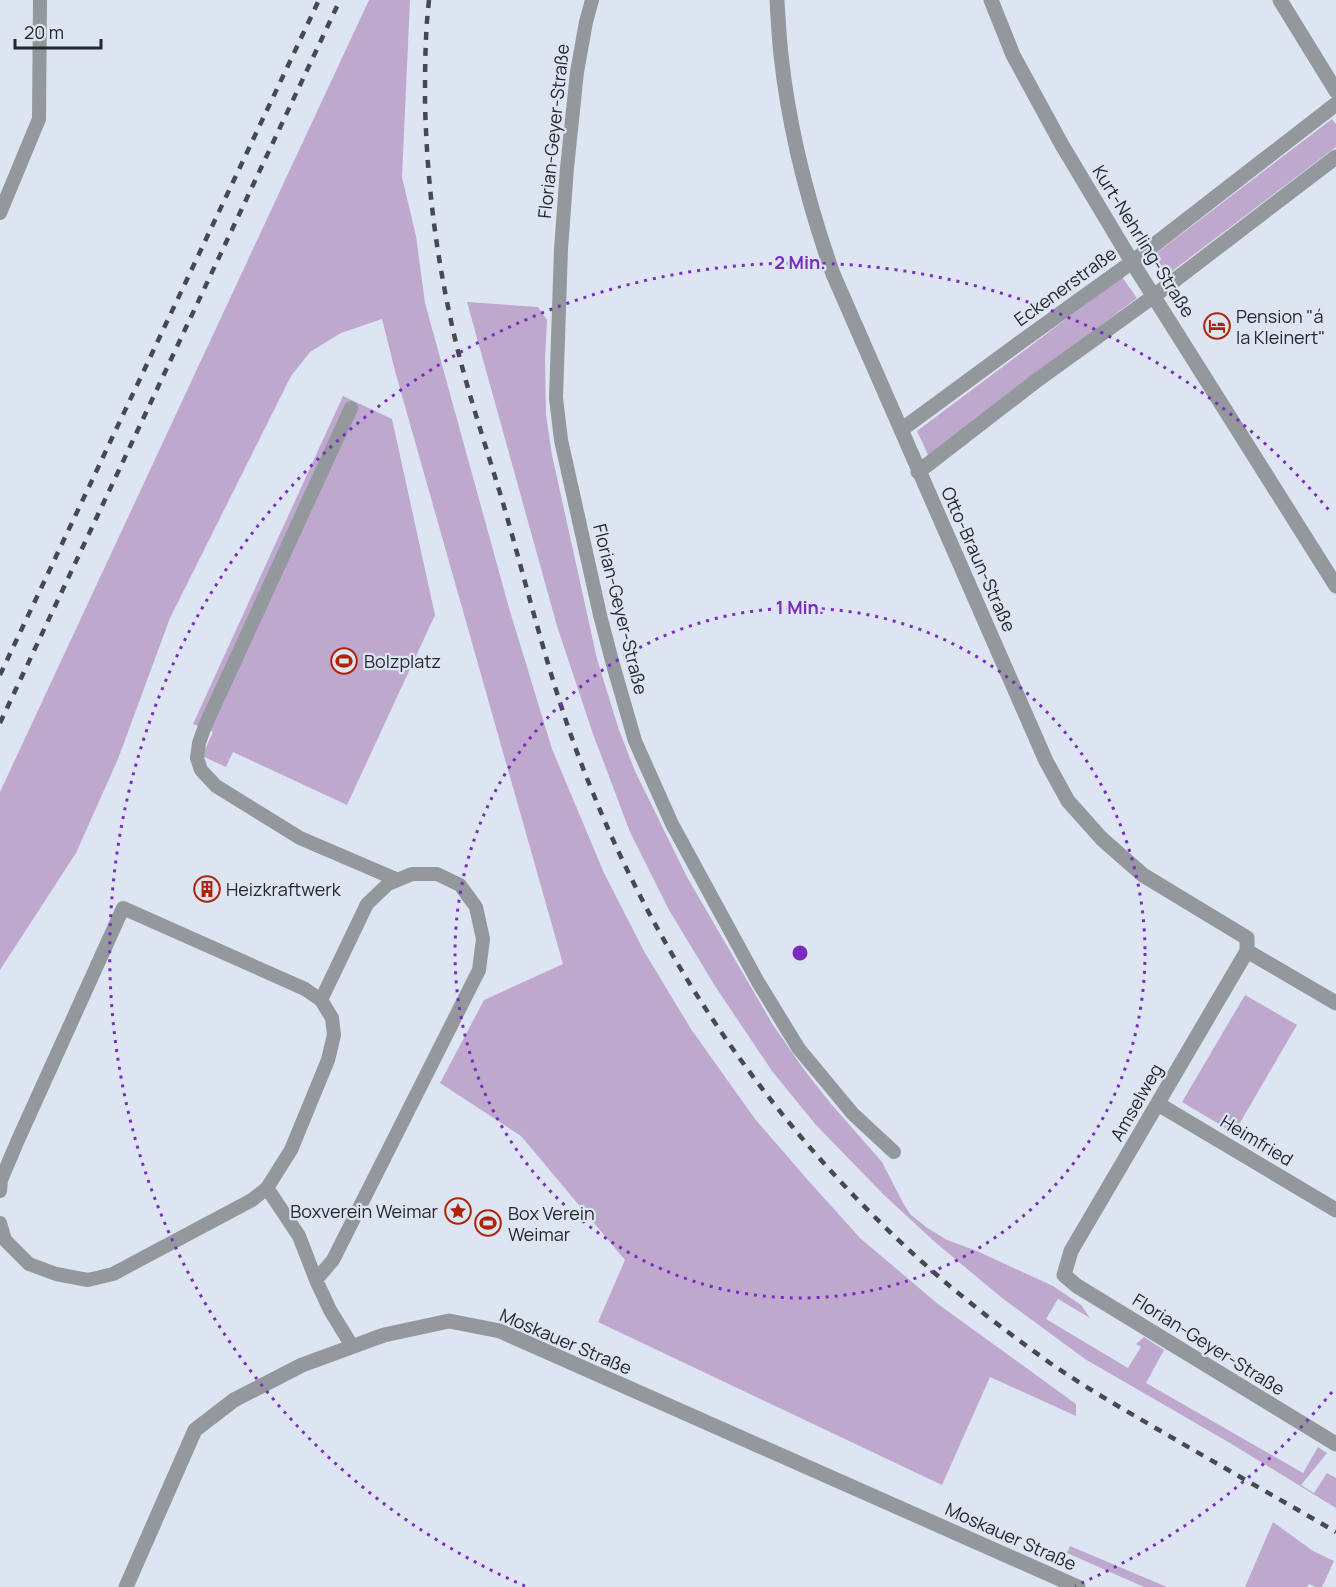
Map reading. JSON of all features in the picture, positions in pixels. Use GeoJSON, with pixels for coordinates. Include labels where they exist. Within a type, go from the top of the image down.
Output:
{"type":"FeatureCollection","features":[{"type":"Feature","properties":{"kind":"street","name":"Otto-Braun-Straße"},"geometry":{"type":"LineString","coordinates":[[777,0],[781,54],[798,159],[818,231],[833,274],[1046,761],[1068,801],[1102,839],[1143,875],[1247,938],[1247,951],[1336,1003]]}},
{"type":"Feature","properties":{"kind":"street","name":"Kurt-Nehrling-Straße"},"geometry":{"type":"LineString","coordinates":[[991,0],[1013,55],[1040,107],[1132,262],[1336,586]]}},
{"type":"Feature","properties":{"kind":"street"},"geometry":{"type":"LineString","coordinates":[[1280,0],[1336,91]]}},
{"type":"Feature","properties":{"kind":"street","name":"Eckenerstraße"},"geometry":{"type":"LineString","coordinates":[[901,430],[1132,262],[1336,104]]}},
{"type":"Feature","properties":{"kind":"street"},"geometry":{"type":"LineString","coordinates":[[918,472],[1336,157]]}},
{"type":"Feature","properties":{"kind":"street","name":"Amselweg"},"geometry":{"type":"LineString","coordinates":[[1064,1275],[1071,1251],[1247,951]]}},
{"type":"Feature","properties":{"kind":"street","name":"Heimfried"},"geometry":{"type":"LineString","coordinates":[[1158,1104],[1336,1210]]}},
{"type":"Feature","properties":{"kind":"street","name":"Florian-Geyer-Straße"},"geometry":{"type":"LineString","coordinates":[[1064,1275],[1087,1292],[1336,1444]]}},
{"type":"Feature","properties":{"kind":"street","name":"Moskauer Straße"},"geometry":{"type":"LineString","coordinates":[[126,1587],[195,1430],[234,1400],[302,1365],[384,1335],[449,1321],[500,1331],[1078,1587]]}},
{"type":"Feature","properties":{"kind":"lane"},"geometry":{"type":"LineString","coordinates":[[0,213],[39,119],[39,0]]}},
{"type":"Feature","properties":{"kind":"lane","name":"Florian-Geyer-Straße"},"geometry":{"type":"LineString","coordinates":[[592,0],[577,72],[567,168],[561,249],[556,398],[564,451],[612,661],[635,741],[672,824],[758,982],[799,1049],[853,1114],[894,1152]]}},
{"type":"Feature","properties":{"kind":"lane"},"geometry":{"type":"LineString","coordinates":[[351,408],[205,726],[197,758],[201,770],[216,786],[300,838],[398,880]]}},
{"type":"Feature","properties":{"kind":"lane"},"geometry":{"type":"LineString","coordinates":[[316,1280],[333,1260],[479,970],[483,939],[476,907],[460,885],[437,874],[412,874],[388,884],[367,904],[321,1000]]}},
{"type":"Feature","properties":{"kind":"lane"},"geometry":{"type":"LineString","coordinates":[[0,1191],[18,1140],[123,908],[305,989],[321,1000],[332,1018],[334,1035],[328,1060],[291,1150],[267,1188],[252,1200],[113,1274],[88,1280],[56,1274],[29,1264],[5,1240],[0,1223]]}},
{"type":"Feature","properties":{"kind":"lane"},"geometry":{"type":"LineString","coordinates":[[267,1188],[299,1236],[330,1310],[352,1346]]}},
{"type":"Feature","properties":{"kind":"shaded area"},"geometry":{"type":"Polygon","coordinates":[[[369,0],[410,0],[402,177],[416,236],[425,303],[509,608],[552,749],[604,873],[645,953],[691,1029],[755,1119],[806,1178],[860,1238],[938,1304],[1076,1404],[1076,1416],[990,1377],[942,1485],[598,1322],[625,1260],[521,1136],[440,1083],[484,1000],[563,964],[382,319],[341,333],[310,352],[291,376],[170,618],[118,759],[76,853],[0,970],[0,792],[369,0]]]}},
{"type":"Feature","properties":{"kind":"shaded area"},"geometry":{"type":"Polygon","coordinates":[[[1332,119],[1336,124],[1336,147],[1163,278],[1150,258],[1332,119]]]}},
{"type":"Feature","properties":{"kind":"shaded area"},"geometry":{"type":"Polygon","coordinates":[[[1122,277],[1137,298],[928,455],[917,431],[1122,277]]]}},
{"type":"Feature","properties":{"kind":"shaded area"},"geometry":{"type":"Polygon","coordinates":[[[467,302],[538,307],[547,320],[546,415],[552,455],[597,659],[619,730],[635,771],[687,877],[773,1025],[805,1071],[882,1162],[910,1214],[947,1240],[977,1251],[1053,1286],[1081,1305],[1090,1318],[1058,1299],[1046,1319],[1128,1368],[1141,1347],[1136,1344],[1144,1337],[1164,1350],[1146,1383],[1303,1473],[1318,1447],[1327,1453],[1301,1485],[1314,1493],[1327,1473],[1336,1478],[1336,1508],[1085,1359],[1002,1298],[936,1243],[884,1195],[816,1125],[772,1071],[715,986],[669,910],[630,832],[593,734],[557,626],[467,302]]]}},
{"type":"Feature","properties":{"kind":"shaded area"},"geometry":{"type":"Polygon","coordinates":[[[343,396],[392,419],[435,615],[347,805],[233,752],[226,767],[202,756],[213,732],[193,724],[343,396]]]}},
{"type":"Feature","properties":{"kind":"shaded area"},"geometry":{"type":"Polygon","coordinates":[[[1245,995],[1297,1025],[1234,1133],[1182,1102],[1245,995]]]}},
{"type":"Feature","properties":{"kind":"shaded area"},"geometry":{"type":"Polygon","coordinates":[[[1273,1522],[1313,1551],[1334,1561],[1322,1587],[1309,1584],[1307,1587],[1245,1587],[1273,1522]]]}},
{"type":"Feature","properties":{"kind":"shaded area"},"geometry":{"type":"Polygon","coordinates":[[[1070,1546],[1167,1587],[1144,1587],[1067,1553],[1070,1546]]]}},
{"type":"Feature","properties":{"kind":"railway"},"geometry":{"type":"LineString","coordinates":[[0,675],[319,0]]}},
{"type":"Feature","properties":{"kind":"railway"},"geometry":{"type":"LineString","coordinates":[[0,723],[340,0]]}},
{"type":"Feature","properties":{"kind":"railway"},"geometry":{"type":"LineString","coordinates":[[429,0],[425,104],[433,213],[445,294],[468,390],[566,722],[579,758],[624,863],[658,930],[697,996],[786,1119],[836,1176],[889,1231],[970,1303],[1080,1383],[1336,1532]]}},
{"type":"Feature","properties":{"kind":"place","name":"Pension \"á la Kleinert\""},"geometry":{"type":"Point","coordinates":[1217,326]}},
{"type":"Feature","properties":{"kind":"place","name":"Bolzplatz"},"geometry":{"type":"Point","coordinates":[344,661]}},
{"type":"Feature","properties":{"kind":"place","name":"Heizkraftwerk"},"geometry":{"type":"Point","coordinates":[207,889]}},
{"type":"Feature","properties":{"kind":"place","name":"Boxverein Weimar"},"geometry":{"type":"Point","coordinates":[458,1211]}},
{"type":"Feature","properties":{"kind":"place","name":"Box Verein Weimar"},"geometry":{"type":"Point","coordinates":[488,1223]}}]}
